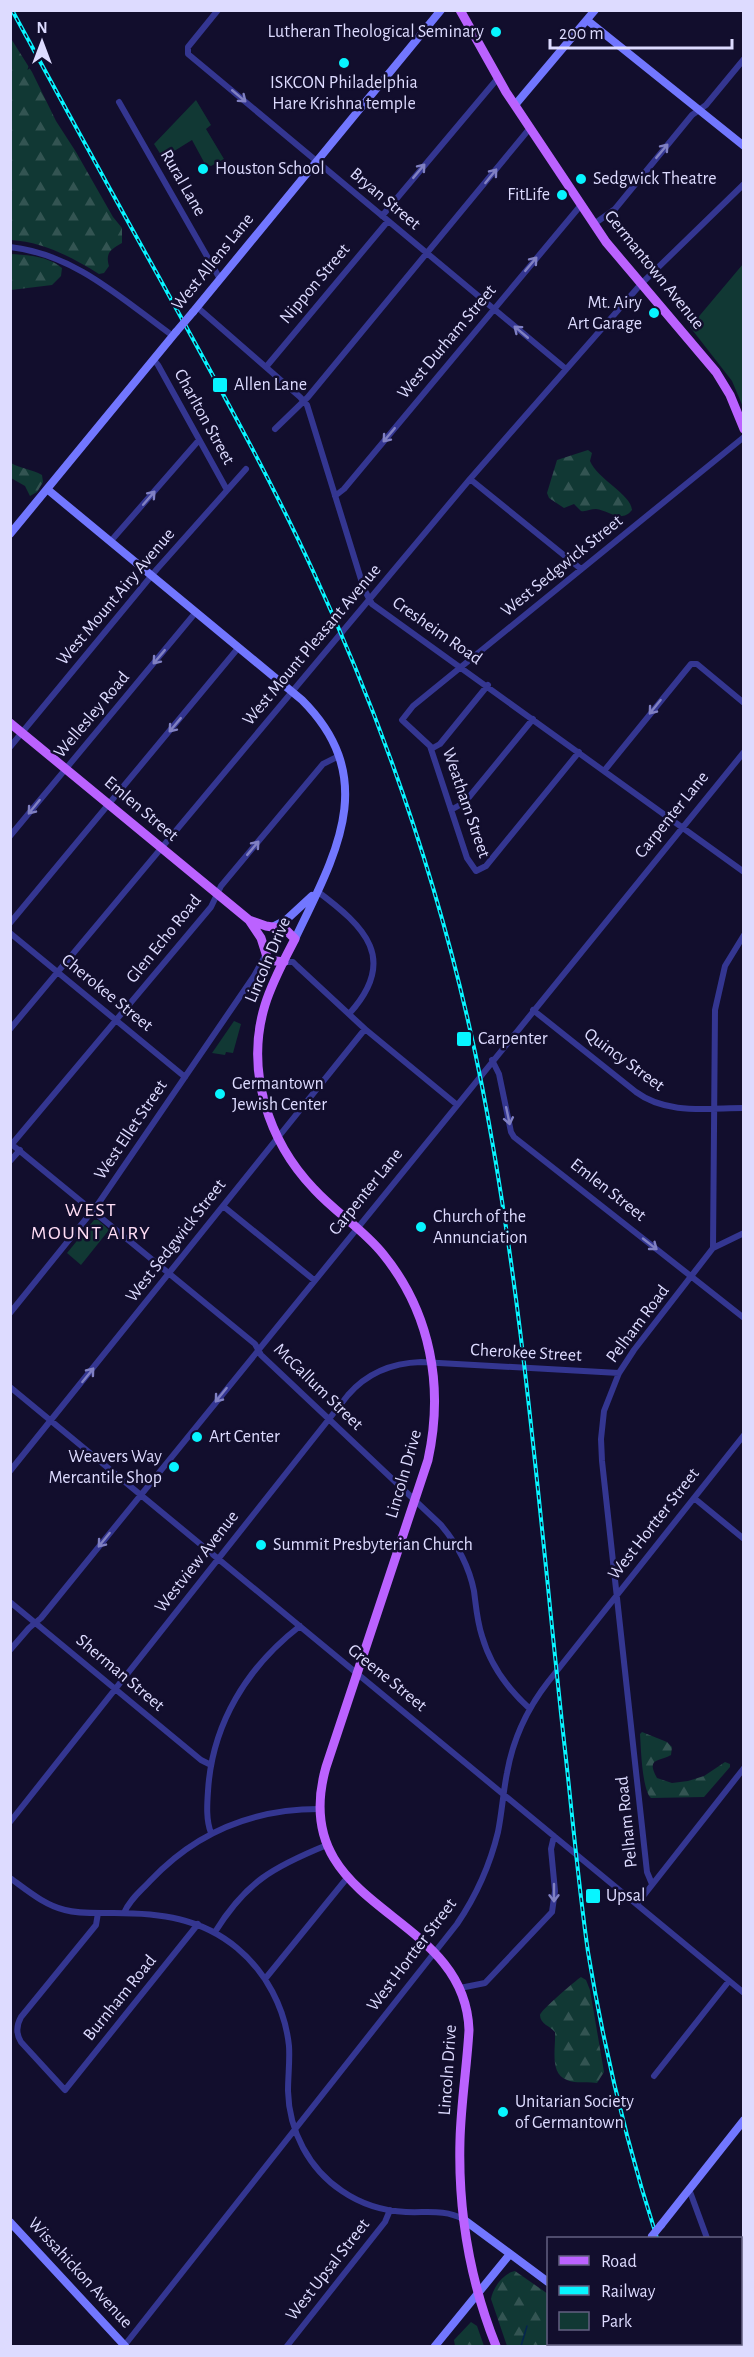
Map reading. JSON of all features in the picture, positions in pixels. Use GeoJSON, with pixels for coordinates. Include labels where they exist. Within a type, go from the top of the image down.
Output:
{"type":"FeatureCollection","features":[{"type":"Feature","properties":{"kind":"main road","name":"West Allens Lane"},"geometry":{"type":"LineString","coordinates":[[10,534],[441,10]]}},
{"type":"Feature","properties":{"kind":"main road","name":"Germantown Avenue"},"geometry":{"type":"LineString","coordinates":[[460,10],[498,78],[581,205],[617,256],[716,372],[744,429]]}},
{"type":"Feature","properties":{"kind":"main road"},"geometry":{"type":"LineString","coordinates":[[515,105],[595,10]]}},
{"type":"Feature","properties":{"kind":"main road"},"geometry":{"type":"LineString","coordinates":[[586,20],[744,146]]}},
{"type":"Feature","properties":{"kind":"main road","name":"Lincoln Drive"},"geometry":{"type":"LineString","coordinates":[[47,489],[292,692],[321,722],[339,756],[345,788],[343,825],[338,843],[265,1006],[257,1054],[262,1096],[278,1137],[306,1181],[384,1255],[407,1290],[421,1321],[432,1363],[435,1396],[434,1428],[428,1460],[323,1779],[319,1809],[327,1845],[347,1878],[447,1965],[460,1988],[467,2009],[469,2030],[460,2138],[463,2219],[478,2294],[496,2346]]}},
{"type":"Feature","properties":{"kind":"main road","name":"Emlen Street"},"geometry":{"type":"LineString","coordinates":[[10,723],[249,920],[263,944],[265,956]]}},
{"type":"Feature","properties":{"kind":"main road"},"geometry":{"type":"LineString","coordinates":[[263,944],[265,936],[272,927],[286,920],[317,891]]}},
{"type":"Feature","properties":{"kind":"main road","name":"Emlen Street"},"geometry":{"type":"LineString","coordinates":[[249,920],[272,927],[285,928],[295,939]]}},
{"type":"Feature","properties":{"kind":"main road"},"geometry":{"type":"LineString","coordinates":[[265,956],[270,961],[284,962]]}},
{"type":"Feature","properties":{"kind":"main road"},"geometry":{"type":"LineString","coordinates":[[651,2237],[744,2120]]}},
{"type":"Feature","properties":{"kind":"main road"},"geometry":{"type":"LineString","coordinates":[[463,2219],[547,2281]]}},
{"type":"Feature","properties":{"kind":"main road","name":"Wissahickon Avenue"},"geometry":{"type":"LineString","coordinates":[[10,2222],[125,2346]]}},
{"type":"Feature","properties":{"kind":"main road"},"geometry":{"type":"LineString","coordinates":[[435,2346],[510,2254]]}},
{"type":"Feature","properties":{"kind":"street","name":"Bryan Street"},"geometry":{"type":"LineString","coordinates":[[218,10],[187,51],[194,59],[566,369]]}},
{"type":"Feature","properties":{"kind":"street"},"geometry":{"type":"LineString","coordinates":[[594,224],[615,209],[692,115],[706,105],[744,59]]}},
{"type":"Feature","properties":{"kind":"street","name":"Nippon Street"},"geometry":{"type":"LineString","coordinates":[[266,367],[498,78]]}},
{"type":"Feature","properties":{"kind":"street","name":"Rural Lane"},"geometry":{"type":"LineString","coordinates":[[119,102],[220,279]]}},
{"type":"Feature","properties":{"kind":"street"},"geometry":{"type":"LineString","coordinates":[[275,429],[304,401],[530,128]]}},
{"type":"Feature","properties":{"kind":"street","name":"West Mount Pleasant Avenue"},"geometry":{"type":"LineString","coordinates":[[10,1029],[470,479],[641,284],[744,184]]}},
{"type":"Feature","properties":{"kind":"street","name":"West Durham Street"},"geometry":{"type":"LineString","coordinates":[[335,496],[344,489],[581,205]]}},
{"type":"Feature","properties":{"kind":"street"},"geometry":{"type":"LineString","coordinates":[[10,247],[36,252],[73,265],[175,334]]}},
{"type":"Feature","properties":{"kind":"street"},"geometry":{"type":"LineString","coordinates":[[195,310],[304,401]]}},
{"type":"Feature","properties":{"kind":"street","name":"Charlton Street"},"geometry":{"type":"LineString","coordinates":[[154,360],[227,489]]}},
{"type":"Feature","properties":{"kind":"street","name":"Cresheim Road"},"geometry":{"type":"LineString","coordinates":[[304,401],[369,600],[744,872]]}},
{"type":"Feature","properties":{"kind":"street","name":"West Sedgwick Street"},"geometry":{"type":"LineString","coordinates":[[402,720],[413,706],[744,437]]}},
{"type":"Feature","properties":{"kind":"street"},"geometry":{"type":"LineString","coordinates":[[111,542],[199,440]]}},
{"type":"Feature","properties":{"kind":"street","name":"West Mount Airy Avenue"},"geometry":{"type":"LineString","coordinates":[[10,747],[152,576],[246,469]]}},
{"type":"Feature","properties":{"kind":"street"},"geometry":{"type":"LineString","coordinates":[[470,479],[581,569]]}},
{"type":"Feature","properties":{"kind":"street","name":"Wellesley Road"},"geometry":{"type":"LineString","coordinates":[[10,836],[196,612]]}},
{"type":"Feature","properties":{"kind":"street"},"geometry":{"type":"LineString","coordinates":[[10,923],[238,647]]}},
{"type":"Feature","properties":{"kind":"street"},"geometry":{"type":"LineString","coordinates":[[604,771],[693,663],[744,703]]}},
{"type":"Feature","properties":{"kind":"street"},"geometry":{"type":"LineString","coordinates":[[431,749],[440,744],[488,685]]}},
{"type":"Feature","properties":{"kind":"street"},"geometry":{"type":"LineString","coordinates":[[451,810],[465,802],[533,718]]}},
{"type":"Feature","properties":{"kind":"street","name":"Weatham Street"},"geometry":{"type":"LineString","coordinates":[[402,720],[427,741],[431,749],[466,858],[476,871],[486,866],[579,752]]}},
{"type":"Feature","properties":{"kind":"street","name":"Carpenter Lane"},"geometry":{"type":"LineString","coordinates":[[10,1650],[35,1623],[744,752]]}},
{"type":"Feature","properties":{"kind":"street","name":"Glen Echo Road"},"geometry":{"type":"LineString","coordinates":[[11,1144],[211,907],[221,886],[323,764],[339,756]]}},
{"type":"Feature","properties":{"kind":"street"},"geometry":{"type":"LineString","coordinates":[[317,891],[356,922],[370,948],[373,966],[370,982],[364,996],[349,1014]]}},
{"type":"Feature","properties":{"kind":"street","name":"Cherokee Street"},"geometry":{"type":"LineString","coordinates":[[10,933],[185,1077]]}},
{"type":"Feature","properties":{"kind":"street"},"geometry":{"type":"LineString","coordinates":[[744,935],[725,966],[714,1017],[713,1248],[744,1233]]}},
{"type":"Feature","properties":{"kind":"street","name":"West Ellet Street"},"geometry":{"type":"LineString","coordinates":[[10,1313],[93,1211],[254,976],[265,956]]}},
{"type":"Feature","properties":{"kind":"street"},"geometry":{"type":"LineString","coordinates":[[284,962],[295,963],[365,1029],[456,1104]]}},
{"type":"Feature","properties":{"kind":"street","name":"Quincy Street"},"geometry":{"type":"LineString","coordinates":[[533,1010],[646,1099],[668,1107],[744,1108]]}},
{"type":"Feature","properties":{"kind":"street","name":"West Sedgwick Street"},"geometry":{"type":"LineString","coordinates":[[10,1471],[365,1029]]}},
{"type":"Feature","properties":{"kind":"street","name":"Emlen Street"},"geometry":{"type":"LineString","coordinates":[[492,1060],[498,1070],[514,1137],[744,1318]]}},
{"type":"Feature","properties":{"kind":"street","name":"McCallum Street"},"geometry":{"type":"LineString","coordinates":[[11,1144],[255,1344],[261,1355],[441,1525],[458,1548],[472,1583],[478,1623],[486,1649],[501,1676],[529,1708]]}},
{"type":"Feature","properties":{"kind":"street"},"geometry":{"type":"LineString","coordinates":[[10,1161],[20,1150]]}},
{"type":"Feature","properties":{"kind":"street"},"geometry":{"type":"LineString","coordinates":[[223,1206],[314,1280]]}},
{"type":"Feature","properties":{"kind":"street","name":"Pelham Road"},"geometry":{"type":"LineString","coordinates":[[652,1884],[647,1872],[601,1439],[605,1409],[619,1373],[634,1350],[713,1248]]}},
{"type":"Feature","properties":{"kind":"street","name":"Westview Avenue"},"geometry":{"type":"LineString","coordinates":[[10,1822],[353,1389],[372,1375],[404,1363],[432,1363]]}},
{"type":"Feature","properties":{"kind":"street","name":"Cherokee Street"},"geometry":{"type":"LineString","coordinates":[[432,1363],[619,1373]]}},
{"type":"Feature","properties":{"kind":"street","name":"Greene Street"},"geometry":{"type":"LineString","coordinates":[[10,1387],[744,1993]]}},
{"type":"Feature","properties":{"kind":"street","name":"West Hortter Street"},"geometry":{"type":"LineString","coordinates":[[125,2346],[464,1914],[483,1877],[497,1834],[511,1754],[529,1708],[744,1435]]}},
{"type":"Feature","properties":{"kind":"street"},"geometry":{"type":"LineString","coordinates":[[694,1498],[744,1539]]}},
{"type":"Feature","properties":{"kind":"street","name":"Sherman Street"},"geometry":{"type":"LineString","coordinates":[[10,1602],[201,1760],[211,1765]]}},
{"type":"Feature","properties":{"kind":"street"},"geometry":{"type":"LineString","coordinates":[[211,1833],[207,1808],[211,1765],[221,1728],[240,1690],[264,1658],[300,1626]]}},
{"type":"Feature","properties":{"kind":"street"},"geometry":{"type":"LineString","coordinates":[[637,1904],[744,1768]]}},
{"type":"Feature","properties":{"kind":"street"},"geometry":{"type":"LineString","coordinates":[[124,1913],[131,1900],[172,1859],[211,1833],[241,1820],[264,1814],[288,1810],[319,1809]]}},
{"type":"Feature","properties":{"kind":"street"},"geometry":{"type":"LineString","coordinates":[[460,1988],[485,1983],[552,1912],[555,1891],[551,1849],[554,1836]]}},
{"type":"Feature","properties":{"kind":"street"},"geometry":{"type":"LineString","coordinates":[[215,1932],[234,1903],[259,1879],[286,1862],[327,1845]]}},
{"type":"Feature","properties":{"kind":"street"},"geometry":{"type":"LineString","coordinates":[[10,1878],[39,1899],[56,1907],[77,1912],[161,1914],[198,1924],[215,1932],[238,1948],[265,1979],[280,2010],[290,2058],[289,2105],[295,2130],[312,2162],[334,2185],[360,2201],[390,2211],[446,2213],[463,2219]]}},
{"type":"Feature","properties":{"kind":"street"},"geometry":{"type":"LineString","coordinates":[[265,1979],[347,1878]]}},
{"type":"Feature","properties":{"kind":"street","name":"Burnham Road"},"geometry":{"type":"LineString","coordinates":[[98,1913],[96,1925],[17,2026],[17,2034],[21,2042],[65,2090],[198,1924]]}},
{"type":"Feature","properties":{"kind":"street"},"geometry":{"type":"LineString","coordinates":[[654,2076],[729,1981]]}},
{"type":"Feature","properties":{"kind":"street"},"geometry":{"type":"LineString","coordinates":[[689,2189],[707,2237]]}},
{"type":"Feature","properties":{"kind":"street","name":"West Upsal Street"},"geometry":{"type":"LineString","coordinates":[[287,2346],[385,2222],[390,2211]]}},
{"type":"Feature","properties":{"kind":"green space"},"geometry":{"type":"Polygon","coordinates":[[[10,37],[32,72],[56,121],[113,217],[122,228],[122,243],[110,252],[109,266],[104,273],[99,274],[68,256],[46,247],[11,240],[10,37]]]}},
{"type":"Feature","properties":{"kind":"green space"},"geometry":{"type":"Polygon","coordinates":[[[196,100],[211,125],[206,129],[224,159],[211,166],[205,164],[192,140],[163,158],[154,144],[196,100]]]}},
{"type":"Feature","properties":{"kind":"green space"},"geometry":{"type":"Polygon","coordinates":[[[10,254],[51,261],[62,268],[61,276],[52,285],[11,290],[10,254]]]}},
{"type":"Feature","properties":{"kind":"green space"},"geometry":{"type":"Polygon","coordinates":[[[743,264],[743,407],[732,381],[690,327],[743,264]]]}},
{"type":"Feature","properties":{"kind":"green space"},"geometry":{"type":"Polygon","coordinates":[[[588,450],[592,453],[590,461],[594,468],[630,504],[632,510],[628,514],[619,516],[596,509],[581,511],[574,504],[564,508],[549,498],[547,493],[557,460],[588,450]]]}},
{"type":"Feature","properties":{"kind":"green space"},"geometry":{"type":"Polygon","coordinates":[[[11,463],[42,475],[43,482],[37,492],[30,496],[25,486],[11,478],[11,463]]]}},
{"type":"Feature","properties":{"kind":"green space"},"geometry":{"type":"Polygon","coordinates":[[[234,1021],[241,1024],[233,1053],[226,1052],[225,1055],[212,1053],[234,1021]]]}},
{"type":"Feature","properties":{"kind":"green space"},"geometry":{"type":"Polygon","coordinates":[[[94,1220],[98,1220],[109,1230],[81,1265],[67,1253],[94,1220]]]}},
{"type":"Feature","properties":{"kind":"green space"},"geometry":{"type":"Polygon","coordinates":[[[642,1732],[667,1742],[672,1747],[671,1755],[653,1764],[657,1778],[672,1783],[688,1781],[704,1776],[725,1762],[730,1764],[730,1767],[704,1797],[651,1798],[642,1768],[640,1734],[642,1732]]]}},
{"type":"Feature","properties":{"kind":"green space"},"geometry":{"type":"Polygon","coordinates":[[[581,1977],[586,1980],[590,1990],[604,2072],[597,2083],[574,2082],[561,2077],[556,2066],[554,2052],[555,2032],[540,2018],[546,2008],[581,1977]]]}},
{"type":"Feature","properties":{"kind":"green space"},"geometry":{"type":"Polygon","coordinates":[[[515,2271],[547,2293],[547,2345],[558,2345],[556,2346],[507,2346],[491,2299],[500,2281],[515,2271]]]}},
{"type":"Feature","properties":{"kind":"green space"},"geometry":{"type":"Polygon","coordinates":[[[471,2322],[477,2326],[484,2346],[455,2346],[454,2340],[471,2322]]]}},
{"type":"Feature","properties":{"kind":"waterway"},"geometry":{"type":"LineString","coordinates":[[521,2346],[527,2326]]}},
{"type":"Feature","properties":{"kind":"railway"},"geometry":{"type":"LineString","coordinates":[[12,10],[220,388],[313,571],[341,633],[391,759],[452,954],[482,1086],[509,1249],[530,1413],[588,1952],[617,2096],[657,2237]]}},
{"type":"Feature","properties":{"kind":"place","name":"Lutheran Theological Seminary"},"geometry":{"type":"Point","coordinates":[496,32]}},
{"type":"Feature","properties":{"kind":"place","name":"ISKCON Philadelphia Hare Krishna temple"},"geometry":{"type":"Point","coordinates":[344,63]}},
{"type":"Feature","properties":{"kind":"place","name":"Houston School"},"geometry":{"type":"Point","coordinates":[203,169]}},
{"type":"Feature","properties":{"kind":"place","name":"Sedgwick Theatre"},"geometry":{"type":"Point","coordinates":[581,179]}},
{"type":"Feature","properties":{"kind":"place","name":"FitLife"},"geometry":{"type":"Point","coordinates":[562,195]}},
{"type":"Feature","properties":{"kind":"place","name":"Mt. Airy Art Garage"},"geometry":{"type":"Point","coordinates":[654,313]}},
{"type":"Feature","properties":{"kind":"place","name":"Allen Lane"},"geometry":{"type":"Point","coordinates":[220,385]}},
{"type":"Feature","properties":{"kind":"place","name":"Carpenter"},"geometry":{"type":"Point","coordinates":[464,1039]}},
{"type":"Feature","properties":{"kind":"place","name":"Germantown Jewish Center"},"geometry":{"type":"Point","coordinates":[220,1094]}},
{"type":"Feature","properties":{"kind":"place","name":"Church of the Annunciation"},"geometry":{"type":"Point","coordinates":[421,1227]}},
{"type":"Feature","properties":{"kind":"place","name":"Art Center"},"geometry":{"type":"Point","coordinates":[197,1437]}},
{"type":"Feature","properties":{"kind":"place","name":"Weavers Way Mercantile Shop"},"geometry":{"type":"Point","coordinates":[174,1467]}},
{"type":"Feature","properties":{"kind":"place","name":"Summit Presbyterian Church"},"geometry":{"type":"Point","coordinates":[261,1545]}},
{"type":"Feature","properties":{"kind":"place","name":"Upsal"},"geometry":{"type":"Point","coordinates":[593,1896]}},
{"type":"Feature","properties":{"kind":"place","name":"Unitarian Society of Germantown"},"geometry":{"type":"Point","coordinates":[503,2112]}},
{"type":"Feature","properties":{"kind":"district","name":"WEST MOUNT AIRY"},"geometry":{"type":"Point","coordinates":[91,1222]}}]}
